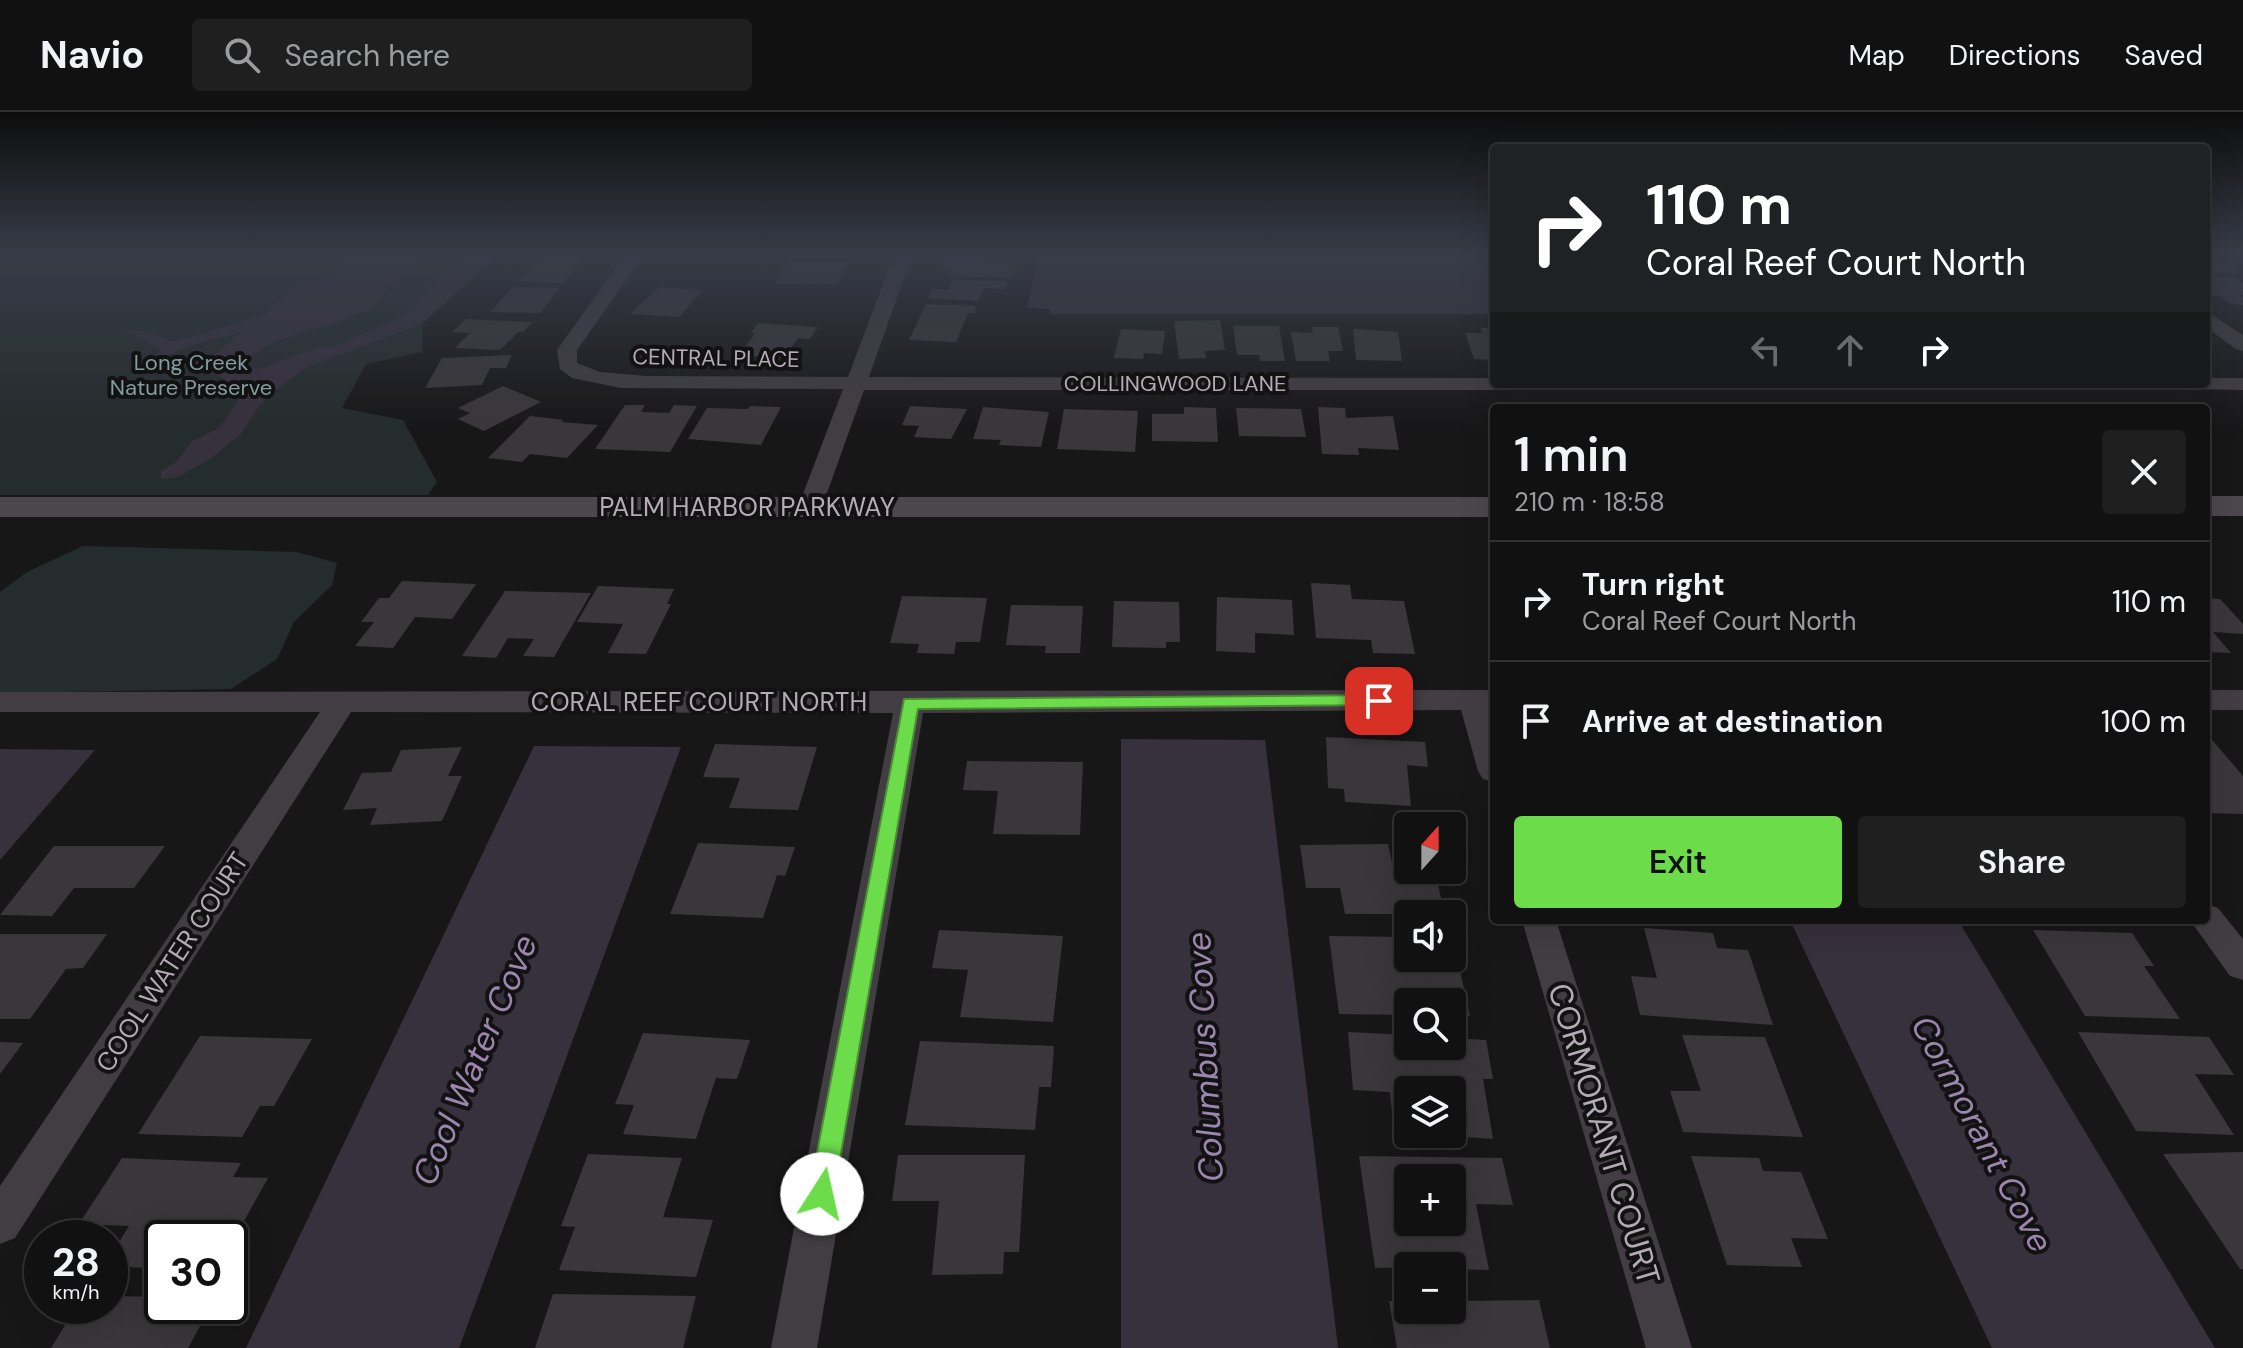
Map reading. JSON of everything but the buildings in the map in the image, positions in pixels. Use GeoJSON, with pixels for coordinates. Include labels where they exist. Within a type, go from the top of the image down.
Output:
{"type":"FeatureCollection","features":[{"type":"Feature","properties":{"kind":"street","name":"CENTRAL PLACE"},"geometry":{"type":"LineString","coordinates":[[593,313],[565,354],[572,370],[588,377],[624,381],[855,383]]}},
{"type":"Feature","properties":{"kind":"street"},"geometry":{"type":"LineString","coordinates":[[810,507],[881,313]]}},
{"type":"Feature","properties":{"kind":"street"},"geometry":{"type":"LineString","coordinates":[[2210,320],[2243,345]]}},
{"type":"Feature","properties":{"kind":"street","name":"COLLINGWOOD LANE"},"geometry":{"type":"LineString","coordinates":[[855,383],[1490,384]]}},
{"type":"Feature","properties":{"kind":"street"},"geometry":{"type":"LineString","coordinates":[[2210,384],[2243,384]]}},
{"type":"Feature","properties":{"kind":"street"},"geometry":{"type":"LineString","coordinates":[[2210,506],[2243,506]]}},
{"type":"Feature","properties":{"kind":"street","name":"PALM HARBOR PARKWAY"},"geometry":{"type":"LineString","coordinates":[[0,507],[1490,507]]}},
{"type":"Feature","properties":{"kind":"street"},"geometry":{"type":"LineString","coordinates":[[1483,700],[1490,745]]}},
{"type":"Feature","properties":{"kind":"street","name":"CORAL REEF COURT NORTH"},"geometry":{"type":"LineString","coordinates":[[0,702],[1483,700]]}},
{"type":"Feature","properties":{"kind":"street"},"geometry":{"type":"LineString","coordinates":[[2210,700],[2243,700]]}},
{"type":"Feature","properties":{"kind":"street","name":"COOL WATER COURT"},"geometry":{"type":"LineString","coordinates":[[0,1223],[343,701]]}},
{"type":"Feature","properties":{"kind":"street"},"geometry":{"type":"LineString","coordinates":[[794,1348],[910,703]]}},
{"type":"Feature","properties":{"kind":"street"},"geometry":{"type":"LineString","coordinates":[[2210,923],[2243,965]]}},
{"type":"Feature","properties":{"kind":"street","name":"CORMORANT COURT"},"geometry":{"type":"LineString","coordinates":[[1540,924],[1669,1348]]}},
{"type":"Feature","properties":{"kind":"green space","name":"Long Creek Nature Preserve"},"geometry":{"type":"Polygon","coordinates":[[[0,313],[434,313],[423,323],[422,352],[366,364],[342,408],[403,420],[437,482],[428,495],[0,495],[0,313]]]}},
{"type":"Feature","properties":{"kind":"green space"},"geometry":{"type":"Polygon","coordinates":[[[83,546],[297,552],[337,563],[332,585],[294,622],[277,659],[231,689],[0,693],[0,592],[27,572],[83,546]]]}},
{"type":"Feature","properties":{"kind":"water"},"geometry":{"type":"Polygon","coordinates":[[[361,313],[259,350],[246,360],[249,366],[259,369],[316,348],[337,346],[407,313],[434,313],[423,323],[303,369],[262,402],[241,434],[209,460],[177,477],[161,479],[161,471],[176,462],[192,441],[219,428],[242,395],[241,391],[219,376],[208,360],[241,332],[194,344],[131,371],[162,350],[122,328],[152,333],[171,341],[264,315],[361,313]]]}},
{"type":"Feature","properties":{"kind":"water"},"geometry":{"type":"Polygon","coordinates":[[[1050,313],[1490,313],[1490,314],[1050,313]]]}},
{"type":"Feature","properties":{"kind":"water","name":"Columbus Cove"},"geometry":{"type":"Polygon","coordinates":[[[1121,739],[1265,740],[1338,1348],[1121,1348],[1121,739]]]}},
{"type":"Feature","properties":{"kind":"water","name":"Cool Water Cove"},"geometry":{"type":"Polygon","coordinates":[[[534,746],[681,747],[459,1348],[246,1348],[534,746]]]}},
{"type":"Feature","properties":{"kind":"water"},"geometry":{"type":"Polygon","coordinates":[[[0,749],[95,750],[0,860],[0,749]]]}},
{"type":"Feature","properties":{"kind":"water","name":"Cormorant Cove"},"geometry":{"type":"Polygon","coordinates":[[[1792,924],[1960,924],[2215,1348],[1992,1348],[1792,924]]]}},
{"type":"Feature","properties":{"kind":"route"},"geometry":{"type":"LineString","coordinates":[[822,1194],[910,703],[1379,701]]}}]}
